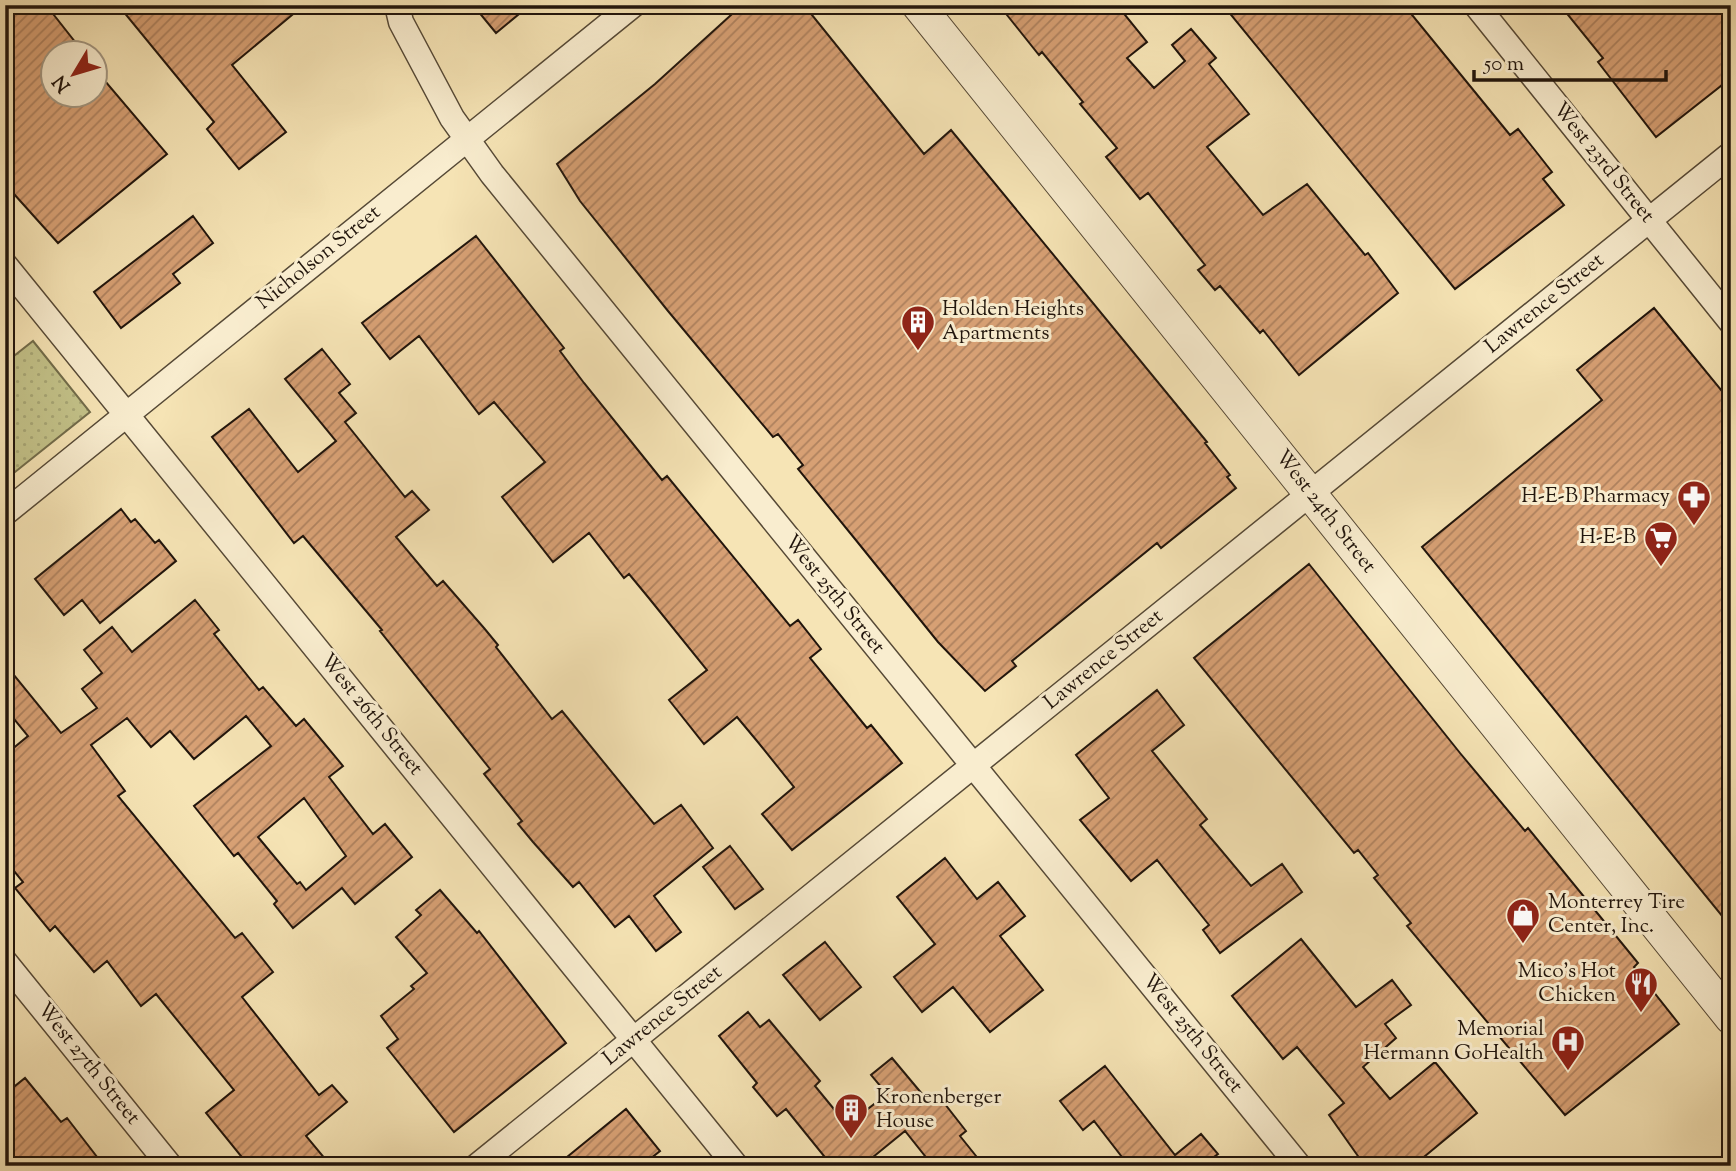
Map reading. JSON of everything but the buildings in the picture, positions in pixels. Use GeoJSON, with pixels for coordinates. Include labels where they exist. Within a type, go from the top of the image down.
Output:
{"type":"FeatureCollection","features":[{"type":"Feature","properties":{"kind":"street","name":"West 25th Street"},"geometry":{"type":"LineString","coordinates":[[397,5],[411,41],[466,140],[1299,1166]]}},
{"type":"Feature","properties":{"kind":"street","name":"Nicholson Street"},"geometry":{"type":"LineString","coordinates":[[5,513],[633,5]]}},
{"type":"Feature","properties":{"kind":"street","name":"West 24th Street"},"geometry":{"type":"LineString","coordinates":[[918,5],[1731,1018]]}},
{"type":"Feature","properties":{"kind":"street","name":"West 23rd Street"},"geometry":{"type":"LineString","coordinates":[[1476,5],[1731,322]]}},
{"type":"Feature","properties":{"kind":"street","name":"Lawrence Street"},"geometry":{"type":"LineString","coordinates":[[477,1166],[1731,154]]}},
{"type":"Feature","properties":{"kind":"street","name":"West 26th Street"},"geometry":{"type":"LineString","coordinates":[[5,265],[736,1166]]}},
{"type":"Feature","properties":{"kind":"street","name":"West 27th Street"},"geometry":{"type":"LineString","coordinates":[[5,962],[170,1166]]}},
{"type":"Feature","properties":{"kind":"shaded area"},"geometry":{"type":"Polygon","coordinates":[[[33,341],[90,412],[5,480],[5,363],[33,341]]]}},
{"type":"Feature","properties":{"kind":"place","name":"Holden Heights Apartments"},"geometry":{"type":"Point","coordinates":[918,352]}},
{"type":"Feature","properties":{"kind":"place","name":"H-E-B Pharmacy"},"geometry":{"type":"Point","coordinates":[1694,527]}},
{"type":"Feature","properties":{"kind":"place","name":"H-E-B"},"geometry":{"type":"Point","coordinates":[1661,568]}},
{"type":"Feature","properties":{"kind":"place","name":"Monterrey Tire Center, Inc."},"geometry":{"type":"Point","coordinates":[1523,945]}},
{"type":"Feature","properties":{"kind":"place","name":"Mico's Hot Chicken"},"geometry":{"type":"Point","coordinates":[1641,1014]}},
{"type":"Feature","properties":{"kind":"place","name":"Memorial Hermann GoHealth"},"geometry":{"type":"Point","coordinates":[1568,1072]}},
{"type":"Feature","properties":{"kind":"place","name":"Kronenberger House"},"geometry":{"type":"Point","coordinates":[851,1140]}}]}
